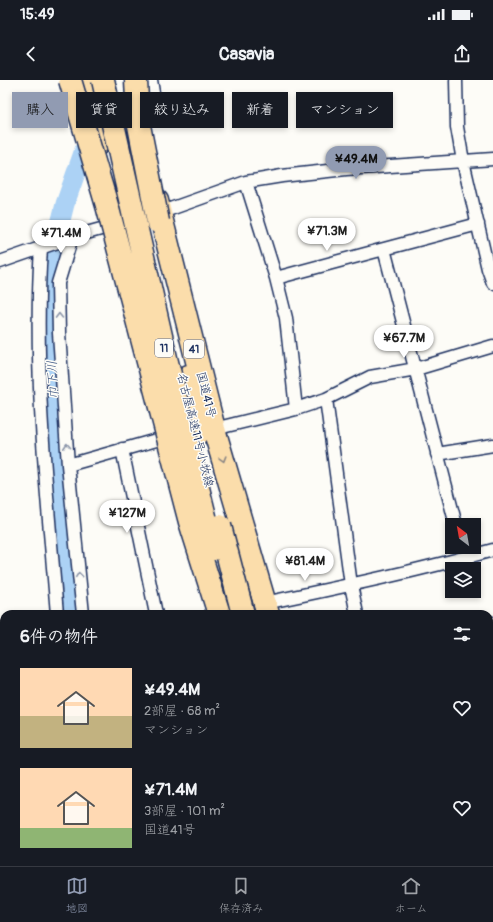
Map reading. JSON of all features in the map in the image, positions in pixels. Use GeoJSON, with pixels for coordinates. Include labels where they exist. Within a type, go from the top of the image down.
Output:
{"type":"FeatureCollection","features":[{"type":"Feature","properties":{"kind":"highway"},"geometry":{"type":"LineString","coordinates":[[70,80],[108,209],[190,522],[218,610]]}},
{"type":"Feature","properties":{"kind":"highway"},"geometry":{"type":"LineString","coordinates":[[87,80],[107,228],[137,339],[160,439],[212,610]]}},
{"type":"Feature","properties":{"kind":"highway","name":"11"},"geometry":{"type":"LineString","coordinates":[[103,80],[168,366],[228,610]]}},
{"type":"Feature","properties":{"kind":"highway","name":"名古屋高速11号小牧線"},"geometry":{"type":"LineString","coordinates":[[119,80],[142,210],[205,432],[242,610]]}},
{"type":"Feature","properties":{"kind":"highway"},"geometry":{"type":"LineString","coordinates":[[135,80],[138,120],[142,141],[205,432]]}},
{"type":"Feature","properties":{"kind":"highway","name":"国道41号"},"geometry":{"type":"LineString","coordinates":[[135,80],[140,106]]}},
{"type":"Feature","properties":{"kind":"highway","name":"国道41号"},"geometry":{"type":"LineString","coordinates":[[144,128],[205,432],[266,608]]}},
{"type":"Feature","properties":{"kind":"street"},"geometry":{"type":"LineString","coordinates":[[151,80],[153,92]]}},
{"type":"Feature","properties":{"kind":"street"},"geometry":{"type":"LineString","coordinates":[[459,80],[457,127],[463,161],[478,224],[491,269],[493,283]]}},
{"type":"Feature","properties":{"kind":"street"},"geometry":{"type":"LineString","coordinates":[[0,262],[72,237],[160,213],[246,182],[282,176],[346,169],[493,158]]}},
{"type":"Feature","properties":{"kind":"street"},"geometry":{"type":"LineString","coordinates":[[246,182],[276,278],[286,318],[296,409]]}},
{"type":"Feature","properties":{"kind":"street"},"geometry":{"type":"LineString","coordinates":[[276,278],[478,224]]}},
{"type":"Feature","properties":{"kind":"street"},"geometry":{"type":"LineString","coordinates":[[72,237],[58,283],[59,333],[68,465],[83,610]]}},
{"type":"Feature","properties":{"kind":"street"},"geometry":{"type":"LineString","coordinates":[[41,248],[38,339],[44,466],[57,610]]}},
{"type":"Feature","properties":{"kind":"street"},"geometry":{"type":"LineString","coordinates":[[384,249],[454,518]]}},
{"type":"Feature","properties":{"kind":"street"},"geometry":{"type":"LineString","coordinates":[[205,432],[296,409],[326,399],[370,377],[416,369],[493,346]]}},
{"type":"Feature","properties":{"kind":"street"},"geometry":{"type":"LineString","coordinates":[[326,399],[351,585],[356,610]]}},
{"type":"Feature","properties":{"kind":"street"},"geometry":{"type":"LineString","coordinates":[[68,465],[160,439]]}},
{"type":"Feature","properties":{"kind":"street"},"geometry":{"type":"LineString","coordinates":[[438,454],[493,444]]}},
{"type":"Feature","properties":{"kind":"street"},"geometry":{"type":"LineString","coordinates":[[122,449],[155,610]]}},
{"type":"Feature","properties":{"kind":"street"},"geometry":{"type":"LineString","coordinates":[[481,551],[493,550]]}},
{"type":"Feature","properties":{"kind":"street"},"geometry":{"type":"LineString","coordinates":[[266,608],[460,554]]}},
{"type":"Feature","properties":{"kind":"waterway","name":"巾下川"},"geometry":{"type":"LineString","coordinates":[[69,610],[58,484],[50,317],[56,240],[65,204],[84,150]]}}]}
